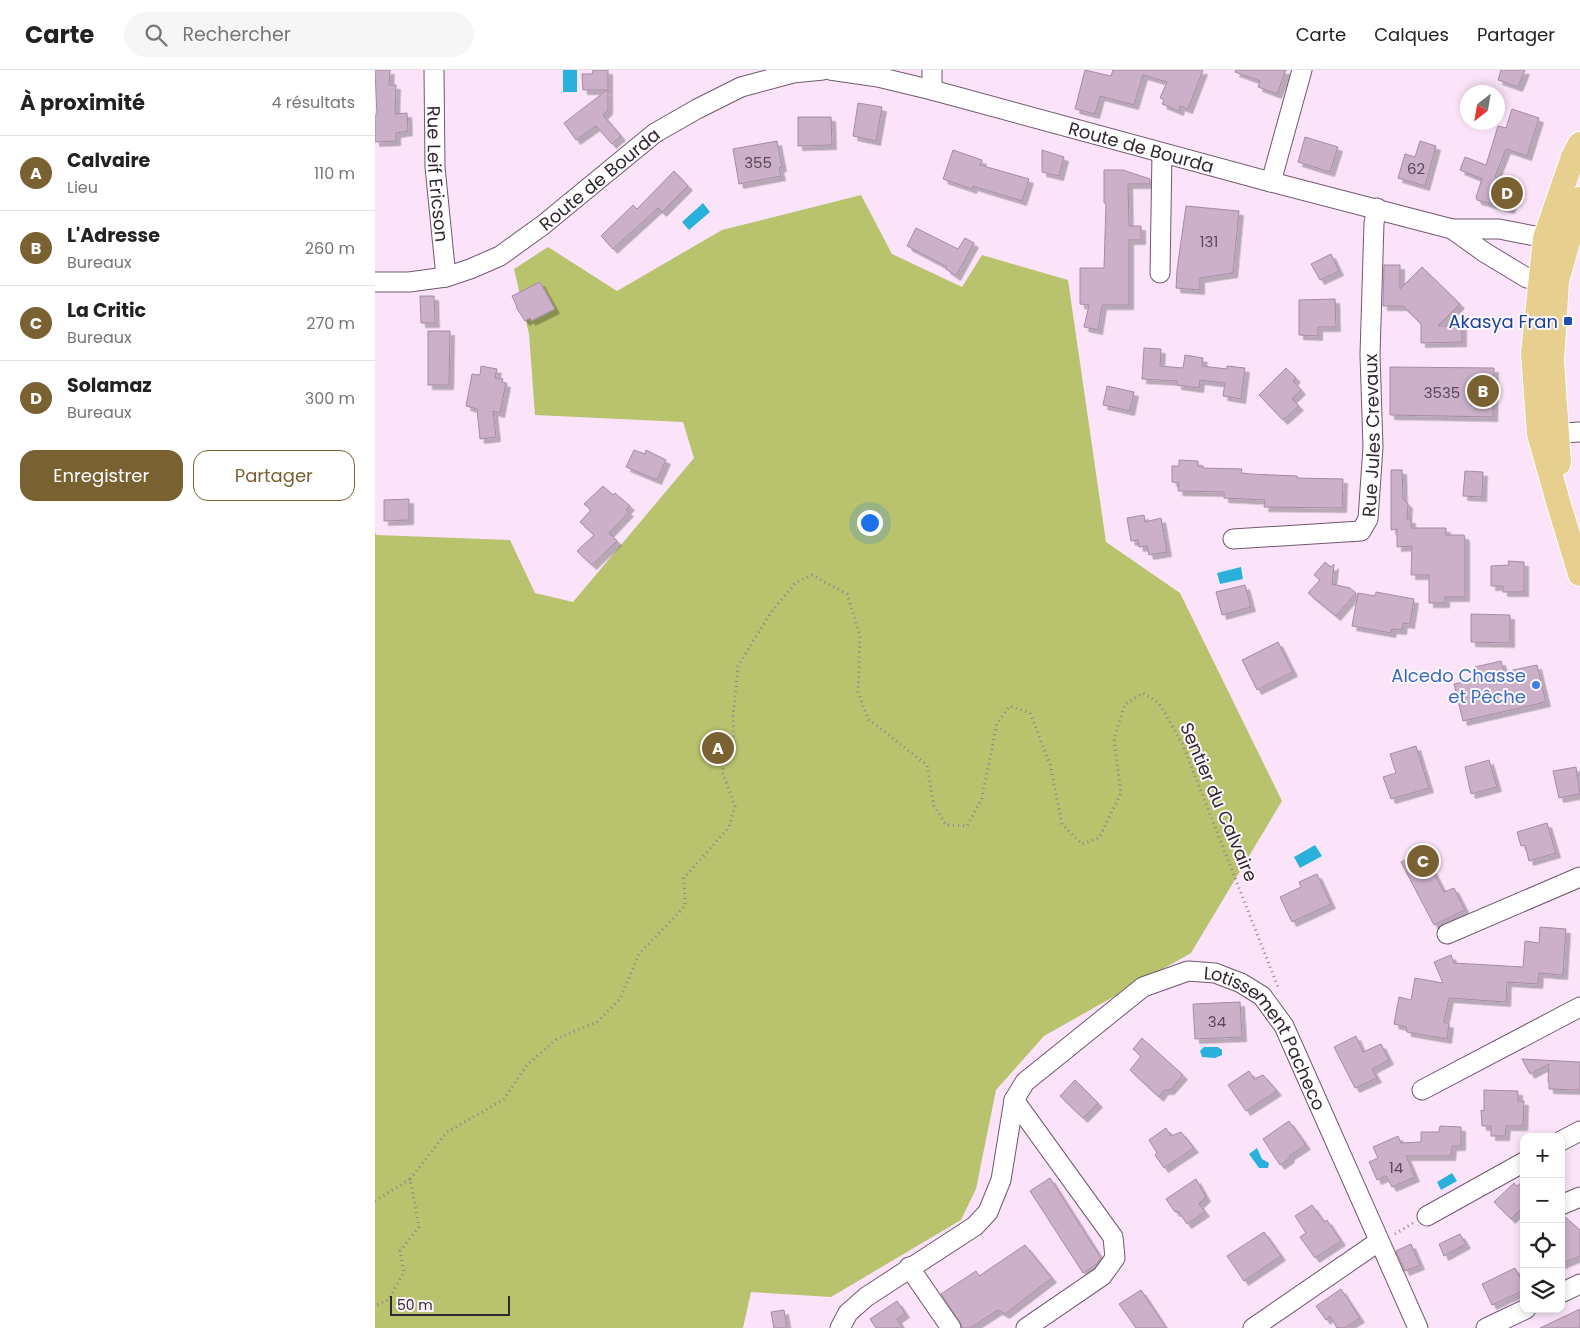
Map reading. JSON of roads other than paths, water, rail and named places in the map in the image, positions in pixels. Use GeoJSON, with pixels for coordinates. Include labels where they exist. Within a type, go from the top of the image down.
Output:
{"type":"FeatureCollection","features":[{"type":"Feature","properties":{"kind":"main road"},"geometry":{"type":"LineString","coordinates":[[1580,144],[1573,157],[1533,354],[1559,505],[1580,574]]}},
{"type":"Feature","properties":{"kind":"main road"},"geometry":{"type":"LineString","coordinates":[[1556,243],[1580,199]]}},
{"type":"Feature","properties":{"kind":"street","name":"Rue Leif Ericson"},"geometry":{"type":"LineString","coordinates":[[434,70],[435,167],[446,276]]}},
{"type":"Feature","properties":{"kind":"street","name":"Route de Bourda"},"geometry":{"type":"LineString","coordinates":[[375,282],[409,282],[446,276],[470,269],[500,256],[543,225],[655,133],[741,87],[793,72],[823,70]]}},
{"type":"Feature","properties":{"kind":"street","name":"Route de Bourda"},"geometry":{"type":"LineString","coordinates":[[830,70],[878,77],[932,90],[1271,182],[1452,228],[1499,230],[1556,243]]}},
{"type":"Feature","properties":{"kind":"street"},"geometry":{"type":"LineString","coordinates":[[932,70],[932,90]]}},
{"type":"Feature","properties":{"kind":"street"},"geometry":{"type":"LineString","coordinates":[[1271,182],[1302,70]]}},
{"type":"Feature","properties":{"kind":"street"},"geometry":{"type":"LineString","coordinates":[[1160,273],[1162,153]]}},
{"type":"Feature","properties":{"kind":"street","name":"Rue Jules Crevaux"},"geometry":{"type":"LineString","coordinates":[[1233,539],[1361,531],[1368,519],[1373,446],[1370,355],[1374,223],[1377,208]]}},
{"type":"Feature","properties":{"kind":"street","name":"Route de Bourda"},"geometry":{"type":"LineString","coordinates":[[1452,228],[1484,252],[1527,278],[1548,281]]}},
{"type":"Feature","properties":{"kind":"street"},"geometry":{"type":"LineString","coordinates":[[1548,433],[1580,432]]}},
{"type":"Feature","properties":{"kind":"street"},"geometry":{"type":"LineString","coordinates":[[1447,934],[1580,877]]}},
{"type":"Feature","properties":{"kind":"street","name":"Lotissement Pacheco"},"geometry":{"type":"LineString","coordinates":[[840,1328],[848,1313],[866,1297],[909,1267],[975,1226],[988,1212],[1001,1180],[1014,1100],[1025,1082],[1143,987],[1188,971],[1215,973],[1241,983],[1262,996],[1284,1026],[1378,1242],[1418,1328]]}},
{"type":"Feature","properties":{"kind":"street"},"geometry":{"type":"LineString","coordinates":[[1422,1090],[1580,1007]]}},
{"type":"Feature","properties":{"kind":"street"},"geometry":{"type":"LineString","coordinates":[[1014,1100],[1113,1237],[1115,1258],[1103,1276],[1026,1328]]}},
{"type":"Feature","properties":{"kind":"street"},"geometry":{"type":"LineString","coordinates":[[1565,1139],[1580,1131]]}},
{"type":"Feature","properties":{"kind":"street"},"geometry":{"type":"LineString","coordinates":[[1427,1216],[1520,1164]]}},
{"type":"Feature","properties":{"kind":"street"},"geometry":{"type":"LineString","coordinates":[[1565,1203],[1580,1197]]}},
{"type":"Feature","properties":{"kind":"street"},"geometry":{"type":"LineString","coordinates":[[1253,1328],[1378,1242]]}},
{"type":"Feature","properties":{"kind":"street"},"geometry":{"type":"LineString","coordinates":[[909,1267],[951,1328]]}},
{"type":"Feature","properties":{"kind":"street"},"geometry":{"type":"LineString","coordinates":[[1565,1291],[1580,1284]]}},
{"type":"Feature","properties":{"kind":"street"},"geometry":{"type":"LineString","coordinates":[[1487,1328],[1520,1312]]}},
{"type":"Feature","properties":{"kind":"water"},"geometry":{"type":"Polygon","coordinates":[[[563,70],[577,70],[577,92],[563,92],[563,70]]]}},
{"type":"Feature","properties":{"kind":"water"},"geometry":{"type":"Polygon","coordinates":[[[703,203],[710,212],[689,230],[682,222],[703,203]]]}},
{"type":"Feature","properties":{"kind":"water"},"geometry":{"type":"Polygon","coordinates":[[[1241,567],[1243,579],[1220,584],[1217,573],[1241,567]]]}},
{"type":"Feature","properties":{"kind":"water"},"geometry":{"type":"Polygon","coordinates":[[[1315,845],[1322,856],[1300,868],[1294,857],[1315,845]]]}},
{"type":"Feature","properties":{"kind":"water"},"geometry":{"type":"Polygon","coordinates":[[[1204,1047],[1218,1047],[1222,1050],[1222,1055],[1215,1058],[1202,1057],[1200,1051],[1204,1047]]]}},
{"type":"Feature","properties":{"kind":"water"},"geometry":{"type":"Polygon","coordinates":[[[1257,1148],[1262,1159],[1269,1163],[1268,1168],[1259,1168],[1249,1154],[1257,1148]]]}},
{"type":"Feature","properties":{"kind":"water"},"geometry":{"type":"Polygon","coordinates":[[[1452,1173],[1457,1181],[1441,1190],[1437,1182],[1452,1173]]]}},
{"type":"Feature","properties":{"kind":"place","name":"Solamaz"},"geometry":{"type":"Point","coordinates":[1507,193]}},
{"type":"Feature","properties":{"kind":"place","name":"Akasya Fran"},"geometry":{"type":"Point","coordinates":[1568,321]}},
{"type":"Feature","properties":{"kind":"place","name":"L'Adresse"},"geometry":{"type":"Point","coordinates":[1483,391]}},
{"type":"Feature","properties":{"kind":"place","name":"Alcedo Chasse et Pêche"},"geometry":{"type":"Point","coordinates":[1536,685]}},
{"type":"Feature","properties":{"kind":"place","name":"Calvaire"},"geometry":{"type":"Point","coordinates":[718,748]}},
{"type":"Feature","properties":{"kind":"place","name":"La Critic"},"geometry":{"type":"Point","coordinates":[1423,861]}}]}
